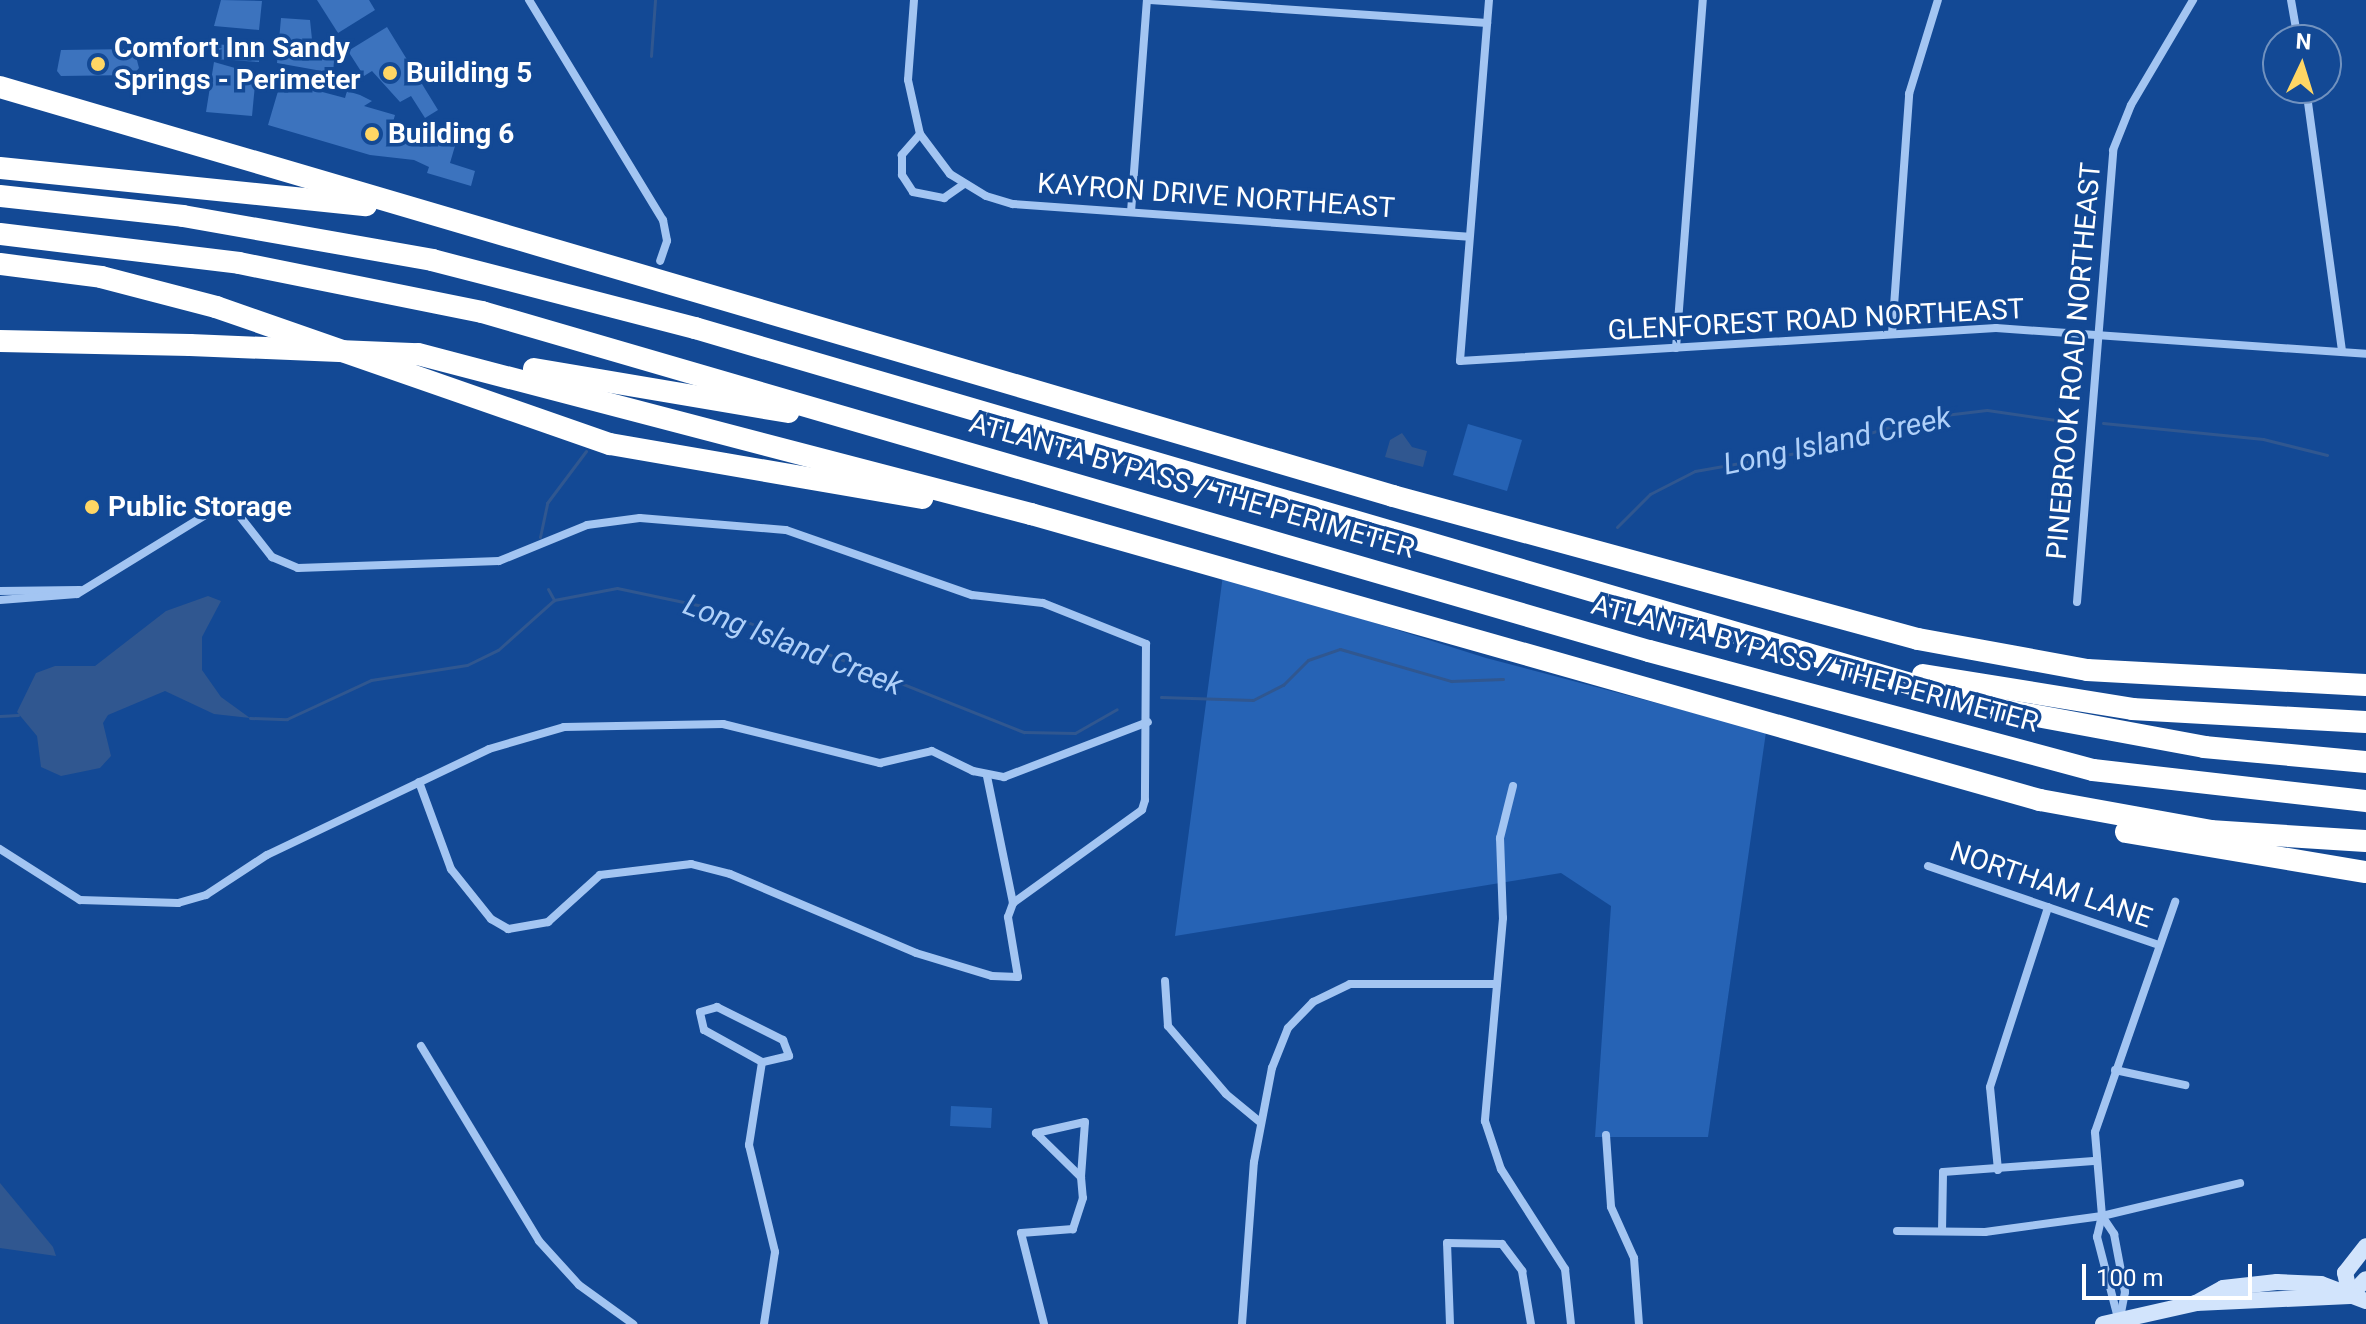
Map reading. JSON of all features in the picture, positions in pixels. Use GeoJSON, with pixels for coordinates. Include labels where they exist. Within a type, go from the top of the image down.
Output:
{"type":"FeatureCollection","features":[{"type":"Feature","properties":{"kind":"highway"},"geometry":{"type":"LineString","coordinates":[[0,87],[418,211],[1818,613],[2087,670],[2237,681],[2366,685]]}},
{"type":"Feature","properties":{"kind":"highway"},"geometry":{"type":"LineString","coordinates":[[0,168],[418,211]]}},
{"type":"Feature","properties":{"kind":"highway","name":"ATLANTA BYPASS / THE PERIMETER"},"geometry":{"type":"LineString","coordinates":[[0,196],[307,236],[543,287],[1494,557],[1779,645],[2063,723],[2204,747],[2366,762]]}},
{"type":"Feature","properties":{"kind":"highway","name":"ATLANTA BYPASS / THE PERIMETER"},"geometry":{"type":"LineString","coordinates":[[0,234],[178,254],[362,284],[556,331],[1649,651],[2093,770],[2366,801]]}},
{"type":"Feature","properties":{"kind":"highway"},"geometry":{"type":"LineString","coordinates":[[0,264],[101,277],[216,307],[610,444],[1031,514]]}},
{"type":"Feature","properties":{"kind":"highway"},"geometry":{"type":"LineString","coordinates":[[0,341],[418,354],[589,376],[893,428]]}},
{"type":"Feature","properties":{"kind":"highway"},"geometry":{"type":"LineString","coordinates":[[418,354],[1031,514],[2121,818],[2366,841]]}},
{"type":"Feature","properties":{"kind":"highway"},"geometry":{"type":"LineString","coordinates":[[1779,645],[2132,709],[2366,722]]}},
{"type":"Feature","properties":{"kind":"highway"},"geometry":{"type":"LineString","coordinates":[[2237,681],[2366,672]]}},
{"type":"Feature","properties":{"kind":"highway"},"geometry":{"type":"LineString","coordinates":[[1882,750],[2120,830],[2366,872]]}},
{"type":"Feature","properties":{"kind":"main road"},"geometry":{"type":"LineString","coordinates":[[2358,1299],[2345,1273],[2366,1246]]}},
{"type":"Feature","properties":{"kind":"main road"},"geometry":{"type":"LineString","coordinates":[[2358,1299],[2366,1279]]}},
{"type":"Feature","properties":{"kind":"main road"},"geometry":{"type":"LineString","coordinates":[[2113,1323],[2196,1303],[2223,1288],[2257,1282],[2321,1284],[2358,1299]]}},
{"type":"Feature","properties":{"kind":"street"},"geometry":{"type":"LineString","coordinates":[[529,0],[663,220],[667,241],[660,261]]}},
{"type":"Feature","properties":{"kind":"street","name":"KAYRON DRIVE NORTHEAST"},"geometry":{"type":"LineString","coordinates":[[914,0],[908,80],[920,134],[964,184],[1013,204],[1469,237]]}},
{"type":"Feature","properties":{"kind":"street"},"geometry":{"type":"LineString","coordinates":[[1131,212],[1149,0],[1487,23]]}},
{"type":"Feature","properties":{"kind":"street"},"geometry":{"type":"LineString","coordinates":[[1469,237],[1489,0]]}},
{"type":"Feature","properties":{"kind":"street"},"geometry":{"type":"LineString","coordinates":[[1676,348],[1703,0]]}},
{"type":"Feature","properties":{"kind":"street"},"geometry":{"type":"LineString","coordinates":[[1892,334],[1909,94],[1938,0]]}},
{"type":"Feature","properties":{"kind":"street","name":"PINEBROOK ROAD NORTHEAST"},"geometry":{"type":"LineString","coordinates":[[2077,602],[2097,334],[2118,132],[2193,0]]}},
{"type":"Feature","properties":{"kind":"street"},"geometry":{"type":"LineString","coordinates":[[2291,0],[2295,24]]}},
{"type":"Feature","properties":{"kind":"street"},"geometry":{"type":"LineString","coordinates":[[2308,104],[2342,352]]}},
{"type":"Feature","properties":{"kind":"street"},"geometry":{"type":"LineString","coordinates":[[920,134],[902,155],[902,175],[913,192],[944,198],[964,184]]}},
{"type":"Feature","properties":{"kind":"street","name":"GLENFOREST ROAD NORTHEAST"},"geometry":{"type":"LineString","coordinates":[[1469,237],[1460,361],[1996,328],[2366,354]]}},
{"type":"Feature","properties":{"kind":"street"},"geometry":{"type":"LineString","coordinates":[[80,590],[0,591],[0,600],[80,590],[217,508],[238,514],[272,557],[298,568],[499,561],[620,518],[760,526],[812,537],[972,595],[1043,603],[1138,637],[1149,654],[1142,810],[1013,903]]}},
{"type":"Feature","properties":{"kind":"street"},"geometry":{"type":"LineString","coordinates":[[0,849],[80,900],[178,903],[206,895],[267,855],[419,782],[522,737],[608,723],[723,724],[880,763],[932,751],[987,776],[1020,773],[1148,722]]}},
{"type":"Feature","properties":{"kind":"street"},"geometry":{"type":"LineString","coordinates":[[419,782],[451,869],[491,919],[508,929],[548,922],[600,875],[691,864],[730,874],[916,953],[1006,978],[1018,977],[1008,917],[1013,903],[987,776]]}},
{"type":"Feature","properties":{"kind":"street"},"geometry":{"type":"LineString","coordinates":[[1513,786],[1500,838],[1503,918],[1485,1121],[1501,1169],[1565,1269],[1571,1324]]}},
{"type":"Feature","properties":{"kind":"street","name":"NORTHAM LANE"},"geometry":{"type":"LineString","coordinates":[[1928,866],[2159,945]]}},
{"type":"Feature","properties":{"kind":"street"},"geometry":{"type":"LineString","coordinates":[[2113,1323],[2097,1237],[2102,1216],[2094,1161],[2095,1132],[2175,902]]}},
{"type":"Feature","properties":{"kind":"street"},"geometry":{"type":"LineString","coordinates":[[1998,1170],[1990,1087],[2048,907]]}},
{"type":"Feature","properties":{"kind":"street"},"geometry":{"type":"LineString","coordinates":[[1165,981],[1168,1026],[1226,1094],[1261,1123]]}},
{"type":"Feature","properties":{"kind":"street"},"geometry":{"type":"LineString","coordinates":[[1242,1324],[1261,1123],[1288,1028],[1313,1002],[1350,984],[1497,984]]}},
{"type":"Feature","properties":{"kind":"street"},"geometry":{"type":"LineString","coordinates":[[717,1007],[783,1040],[789,1056],[762,1062],[704,1030],[700,1012],[717,1007]]}},
{"type":"Feature","properties":{"kind":"street"},"geometry":{"type":"LineString","coordinates":[[421,1046],[539,1241],[579,1285],[631,1324]]}},
{"type":"Feature","properties":{"kind":"street"},"geometry":{"type":"LineString","coordinates":[[762,1062],[749,1145],[775,1252],[764,1324]]}},
{"type":"Feature","properties":{"kind":"street"},"geometry":{"type":"LineString","coordinates":[[2115,1070],[2185,1085]]}},
{"type":"Feature","properties":{"kind":"street"},"geometry":{"type":"LineString","coordinates":[[1044,1324],[1018,1243],[1021,1233],[1073,1229],[1083,1198],[1081,1177],[1085,1122],[1036,1133],[1081,1177]]}},
{"type":"Feature","properties":{"kind":"street"},"geometry":{"type":"LineString","coordinates":[[1606,1135],[1611,1207],[1634,1258],[1639,1324]]}},
{"type":"Feature","properties":{"kind":"street"},"geometry":{"type":"LineString","coordinates":[[1942,1231],[1943,1172],[2094,1161]]}},
{"type":"Feature","properties":{"kind":"street"},"geometry":{"type":"LineString","coordinates":[[1897,1231],[1942,1231],[2102,1216],[2240,1183]]}},
{"type":"Feature","properties":{"kind":"street"},"geometry":{"type":"LineString","coordinates":[[2102,1216],[2114,1234],[2125,1292],[2113,1323]]}},
{"type":"Feature","properties":{"kind":"street"},"geometry":{"type":"LineString","coordinates":[[1450,1324],[1447,1243],[1502,1244],[1522,1271],[1531,1324]]}},
{"type":"Feature","properties":{"kind":"shaded area"},"geometry":{"type":"Polygon","coordinates":[[[1468,424],[1522,440],[1507,491],[1453,475],[1468,424]]]}},
{"type":"Feature","properties":{"kind":"shaded area"},"geometry":{"type":"Polygon","coordinates":[[[1402,433],[1412,447],[1427,451],[1423,467],[1385,457],[1390,440],[1402,433]]]}},
{"type":"Feature","properties":{"kind":"shaded area"},"geometry":{"type":"Polygon","coordinates":[[[1223,575],[1486,658],[1766,732],[1708,1137],[1595,1137],[1611,906],[1561,873],[1175,936],[1223,575]]]}},
{"type":"Feature","properties":{"kind":"shaded area"},"geometry":{"type":"Polygon","coordinates":[[[208,596],[221,601],[202,637],[202,670],[221,697],[250,718],[214,714],[165,691],[108,715],[103,723],[111,756],[100,768],[61,776],[41,767],[37,736],[17,712],[36,673],[55,666],[95,666],[166,611],[208,596]]]}},
{"type":"Feature","properties":{"kind":"shaded area"},"geometry":{"type":"Polygon","coordinates":[[[951,1106],[992,1108],[991,1128],[950,1126],[951,1106]]]}},
{"type":"Feature","properties":{"kind":"shaded area"},"geometry":{"type":"Polygon","coordinates":[[[0,1183],[53,1247],[56,1256],[0,1248],[0,1183]]]}},
{"type":"Feature","properties":{"kind":"building"},"geometry":{"type":"Polygon","coordinates":[[[221,0],[262,1],[259,30],[214,26],[221,0]]]}},
{"type":"Feature","properties":{"kind":"building"},"geometry":{"type":"Polygon","coordinates":[[[317,0],[369,0],[375,10],[338,33],[317,0]]]}},
{"type":"Feature","properties":{"kind":"building"},"geometry":{"type":"Polygon","coordinates":[[[281,18],[310,20],[313,49],[335,51],[333,73],[277,63],[281,18]]]}},
{"type":"Feature","properties":{"kind":"building","name":"Building 5"},"geometry":{"type":"Polygon","coordinates":[[[387,27],[438,110],[425,118],[411,96],[400,102],[372,71],[364,76],[348,51],[387,27]]]}},
{"type":"Feature","properties":{"kind":"building"},"geometry":{"type":"Polygon","coordinates":[[[215,44],[260,48],[259,62],[214,59],[215,44]]]}},
{"type":"Feature","properties":{"kind":"building","name":"Comfort Inn Sandy Springs - Perimeter"},"geometry":{"type":"Polygon","coordinates":[[[134,49],[139,68],[133,75],[61,76],[57,71],[61,50],[134,49]]]}},
{"type":"Feature","properties":{"kind":"building"},"geometry":{"type":"Polygon","coordinates":[[[214,62],[256,74],[252,116],[206,112],[214,62]]]}},
{"type":"Feature","properties":{"kind":"building","name":"Building 6"},"geometry":{"type":"Polygon","coordinates":[[[281,81],[345,98],[347,91],[360,95],[372,101],[364,106],[395,115],[391,129],[455,146],[450,163],[475,171],[471,186],[427,173],[429,167],[414,160],[370,155],[268,125],[281,81]]]}},
{"type":"Feature","properties":{"kind":"waterway"},"geometry":{"type":"LineString","coordinates":[[651,56],[655,0]]}},
{"type":"Feature","properties":{"kind":"waterway","name":"Long Island Creek"},"geometry":{"type":"LineString","coordinates":[[1617,527],[1650,494],[1695,471],[1813,450],[1920,418],[1987,410],[2076,423]]}},
{"type":"Feature","properties":{"kind":"waterway","name":"Long Island Creek"},"geometry":{"type":"LineString","coordinates":[[2103,423],[2263,439],[2327,455]]}},
{"type":"Feature","properties":{"kind":"waterway"},"geometry":{"type":"LineString","coordinates":[[540,537],[547,503],[586,451]]}},
{"type":"Feature","properties":{"kind":"waterway","name":"Long Island Creek"},"geometry":{"type":"LineString","coordinates":[[250,718],[287,719],[371,680],[467,665],[498,650],[554,600],[617,588],[712,608],[1024,732],[1075,733],[1117,709]]}},
{"type":"Feature","properties":{"kind":"waterway"},"geometry":{"type":"LineString","coordinates":[[548,589],[554,600]]}},
{"type":"Feature","properties":{"kind":"waterway","name":"Long Island Creek"},"geometry":{"type":"LineString","coordinates":[[1161,697],[1253,700],[1283,685],[1308,660],[1340,649],[1451,681],[1503,679]]}},
{"type":"Feature","properties":{"kind":"waterway","name":"Long Island Creek"},"geometry":{"type":"LineString","coordinates":[[0,716],[18,715]]}},
{"type":"Feature","properties":{"kind":"place","name":"Comfort Inn Sandy Springs - Perimeter"},"geometry":{"type":"Point","coordinates":[98,64]}},
{"type":"Feature","properties":{"kind":"place","name":"Building 5"},"geometry":{"type":"Point","coordinates":[390,73]}},
{"type":"Feature","properties":{"kind":"place","name":"Building 6"},"geometry":{"type":"Point","coordinates":[372,134]}},
{"type":"Feature","properties":{"kind":"place","name":"Public Storage"},"geometry":{"type":"Point","coordinates":[92,507]}}]}
